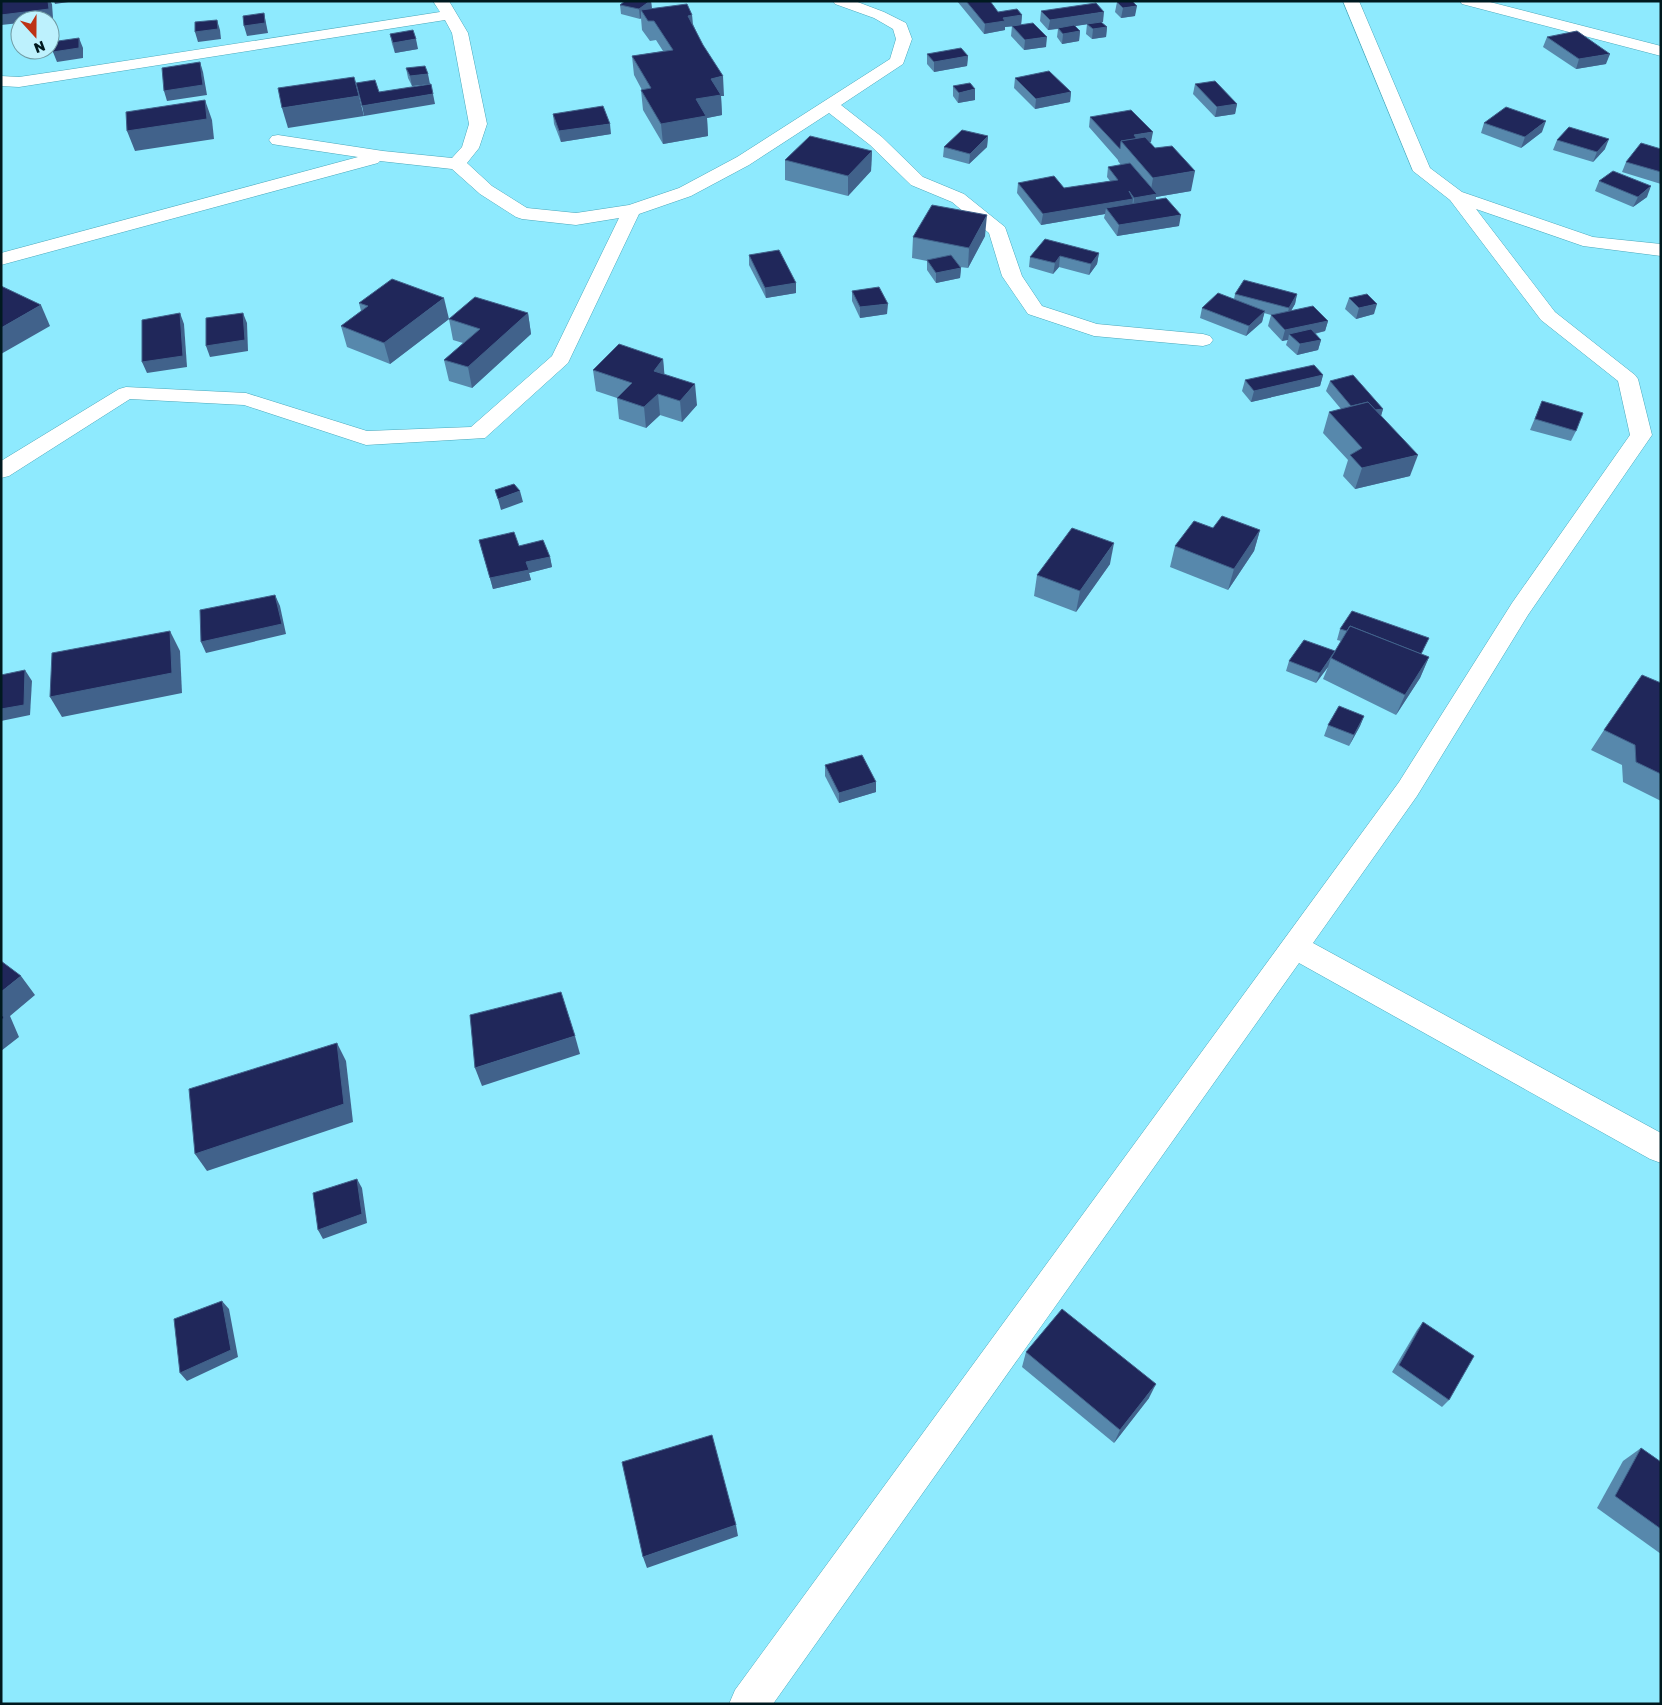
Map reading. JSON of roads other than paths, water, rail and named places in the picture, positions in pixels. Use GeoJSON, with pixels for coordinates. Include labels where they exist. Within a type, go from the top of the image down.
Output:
{"type":"FeatureCollection","features":[{"type":"Feature","properties":{"kind":"street"},"geometry":{"type":"LineString","coordinates":[[278,140],[383,156],[457,164],[486,190],[522,213],[576,219],[632,210],[685,192],[743,161],[896,61],[904,39],[900,26],[878,15],[840,1]]}},
{"type":"Feature","properties":{"kind":"street"},"geometry":{"type":"LineString","coordinates":[[749,1704],[1408,790],[1520,608],[1641,435],[1628,378],[1548,316],[1456,196],[1422,171],[1351,1]]}},
{"type":"Feature","properties":{"kind":"street"},"geometry":{"type":"LineString","coordinates":[[1467,1],[1661,51]]}},
{"type":"Feature","properties":{"kind":"street"},"geometry":{"type":"LineString","coordinates":[[1,81],[19,82],[279,44],[445,8],[460,33],[478,124],[470,148],[457,164]]}},
{"type":"Feature","properties":{"kind":"street"},"geometry":{"type":"LineString","coordinates":[[830,105],[876,140],[916,181],[958,198],[998,232],[1012,276],[1035,310],[1094,330],[1203,340]]}},
{"type":"Feature","properties":{"kind":"street"},"geometry":{"type":"LineString","coordinates":[[1,258],[383,156]]}},
{"type":"Feature","properties":{"kind":"street"},"geometry":{"type":"LineString","coordinates":[[1456,196],[1590,242],[1661,250]]}},
{"type":"Feature","properties":{"kind":"street"},"geometry":{"type":"LineString","coordinates":[[1,471],[126,393],[246,399],[366,438],[477,433],[561,359],[632,210]]}},
{"type":"Feature","properties":{"kind":"street"},"geometry":{"type":"LineString","coordinates":[[1295,947],[1661,1149]]}}]}
